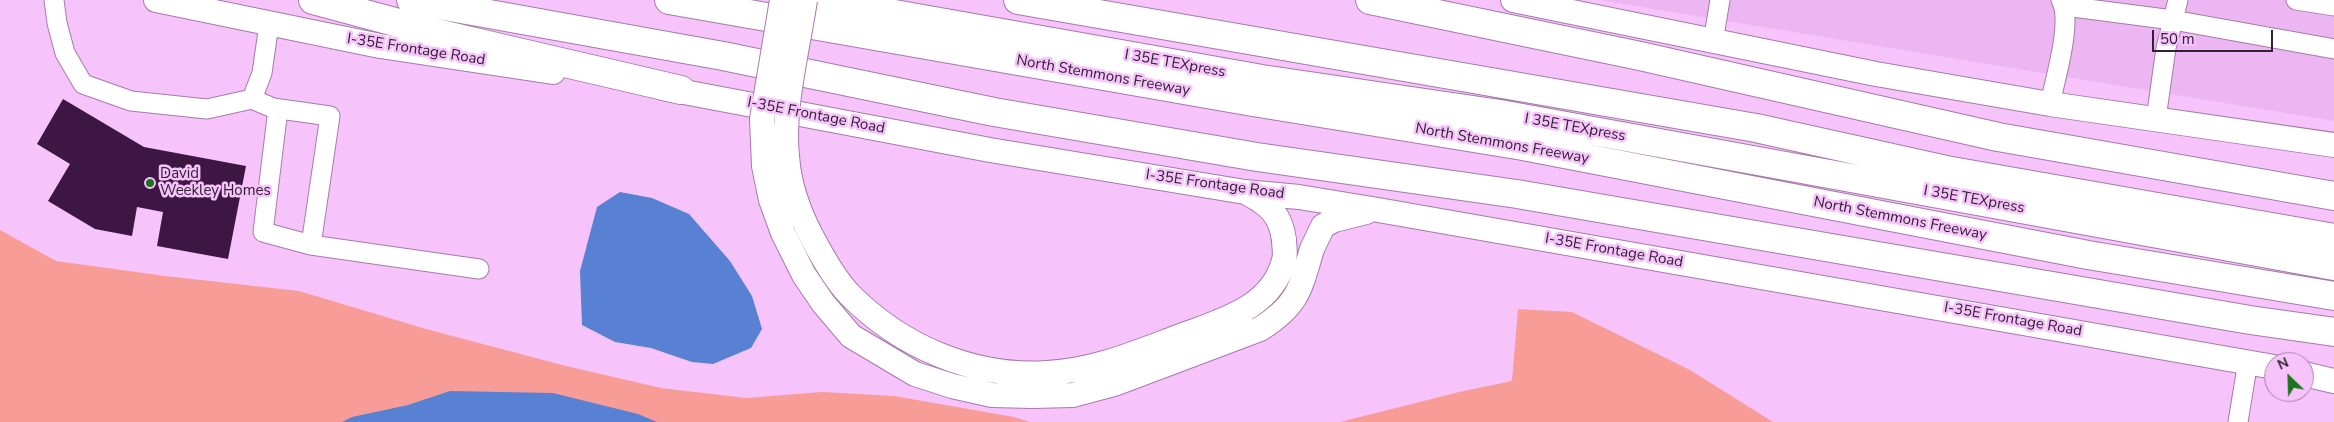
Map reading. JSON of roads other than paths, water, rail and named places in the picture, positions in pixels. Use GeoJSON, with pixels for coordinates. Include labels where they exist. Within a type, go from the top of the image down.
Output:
{"type":"FeatureCollection","features":[{"type":"Feature","properties":{"kind":"highway"},"geometry":{"type":"LineString","coordinates":[[313,0],[436,33],[681,90]]}},
{"type":"Feature","properties":{"kind":"highway"},"geometry":{"type":"LineString","coordinates":[[410,0],[723,56],[994,112],[1257,157],[1517,194],[2250,320],[2334,332]]}},
{"type":"Feature","properties":{"kind":"highway","name":"North Stemmons Freeway"},"geometry":{"type":"LineString","coordinates":[[669,0],[1020,50],[1247,101],[1523,146],[2088,255],[2334,296]]}},
{"type":"Feature","properties":{"kind":"highway","name":"I 35E TEXpress"},"geometry":{"type":"LineString","coordinates":[[815,0],[1020,50],[1262,78],[1500,114],[2334,266]]}},
{"type":"Feature","properties":{"kind":"highway"},"geometry":{"type":"LineString","coordinates":[[1370,0],[1640,56],[1998,137],[2334,196]]}},
{"type":"Feature","properties":{"kind":"highway"},"geometry":{"type":"LineString","coordinates":[[1024,1],[1756,128],[1946,170],[2334,238]]}},
{"type":"Feature","properties":{"kind":"highway"},"geometry":{"type":"LineString","coordinates":[[2250,320],[2334,342]]}},
{"type":"Feature","properties":{"kind":"main road","name":"I-35E Frontage Road"},"geometry":{"type":"LineString","coordinates":[[156,0],[380,46],[681,90],[990,150],[1245,192],[1299,197],[1378,210],[2264,365]]}},
{"type":"Feature","properties":{"kind":"main road"},"geometry":{"type":"LineString","coordinates":[[782,0],[762,119],[764,166],[771,200],[783,233],[804,275],[823,304],[851,336],[914,374],[952,386],[992,395],[1073,395],[1114,384],[1260,329],[1282,315],[1300,290],[1312,248],[1323,226],[1334,220],[1378,210]]}},
{"type":"Feature","properties":{"kind":"main road"},"geometry":{"type":"LineString","coordinates":[[805,0],[787,120],[787,156],[792,189],[806,225],[824,261],[848,293],[880,322],[912,344],[946,358],[1008,372],[1046,374],[1081,370],[1112,361],[1241,313],[1263,297],[1277,277],[1284,259],[1282,228],[1271,208],[1245,192]]}},
{"type":"Feature","properties":{"kind":"main road"},"geometry":{"type":"LineString","coordinates":[[1516,0],[1876,74],[2050,104],[2334,145]]}},
{"type":"Feature","properties":{"kind":"main road"},"geometry":{"type":"LineString","coordinates":[[2314,376],[2334,381]]}},
{"type":"Feature","properties":{"kind":"lane"},"geometry":{"type":"LineString","coordinates":[[54,0],[56,23],[64,53],[84,84],[131,101],[207,109],[252,99],[278,109],[330,116],[311,245]]}},
{"type":"Feature","properties":{"kind":"lane"},"geometry":{"type":"LineString","coordinates":[[1713,42],[1720,0]]}},
{"type":"Feature","properties":{"kind":"lane"},"geometry":{"type":"LineString","coordinates":[[2156,119],[2166,48],[2178,0]]}},
{"type":"Feature","properties":{"kind":"lane"},"geometry":{"type":"LineString","coordinates":[[2296,0],[2334,6]]}},
{"type":"Feature","properties":{"kind":"lane"},"geometry":{"type":"LineString","coordinates":[[2050,104],[2064,31],[2063,3],[2173,20],[2334,49]]}},
{"type":"Feature","properties":{"kind":"lane"},"geometry":{"type":"LineString","coordinates":[[252,99],[262,73],[269,24]]}},
{"type":"Feature","properties":{"kind":"lane"},"geometry":{"type":"LineString","coordinates":[[278,109],[263,232],[311,245],[479,269]]}},
{"type":"Feature","properties":{"kind":"lane"},"geometry":{"type":"LineString","coordinates":[[2238,422],[2248,361]]}},
{"type":"Feature","properties":{"kind":"water"},"geometry":{"type":"Polygon","coordinates":[[[620,192],[652,198],[689,214],[730,261],[752,296],[762,329],[751,348],[713,364],[692,362],[651,348],[615,342],[582,325],[580,271],[597,207],[620,192]]]}},
{"type":"Feature","properties":{"kind":"water"},"geometry":{"type":"Polygon","coordinates":[[[450,391],[553,393],[638,414],[657,422],[342,422],[352,417],[408,405],[450,391]]]}},
{"type":"Feature","properties":{"kind":"place","name":"David Weekley Homes"},"geometry":{"type":"Point","coordinates":[150,183]}}]}
